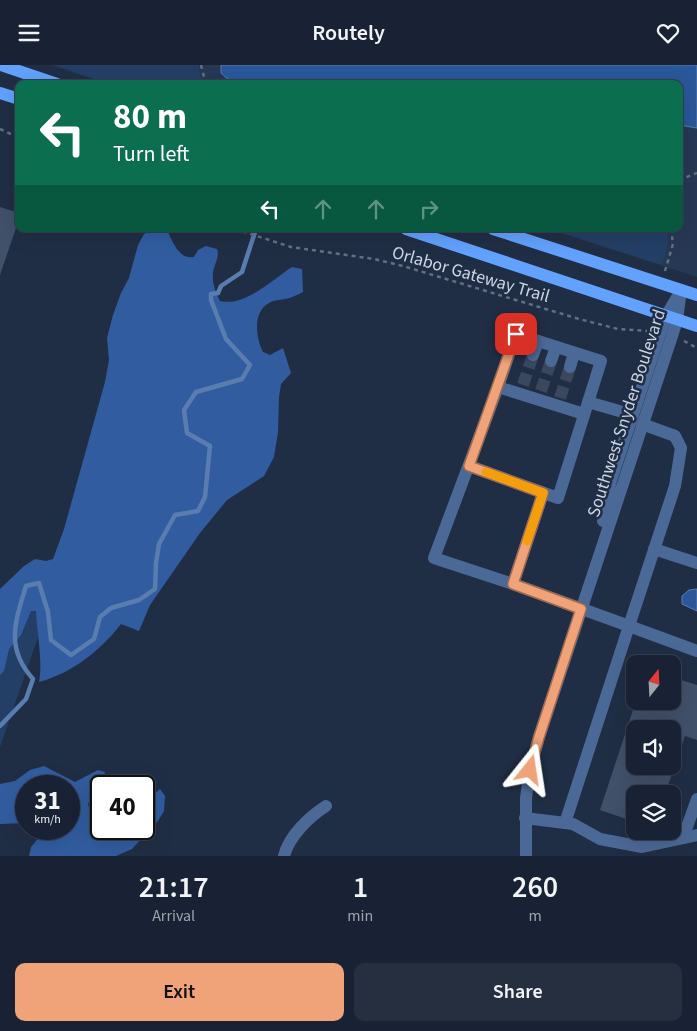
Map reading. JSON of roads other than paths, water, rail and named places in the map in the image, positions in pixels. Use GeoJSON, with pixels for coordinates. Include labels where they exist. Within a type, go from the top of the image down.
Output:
{"type":"FeatureCollection","features":[{"type":"Feature","properties":{"kind":"main road"},"geometry":{"type":"LineString","coordinates":[[1,65],[45,80]]}},
{"type":"Feature","properties":{"kind":"main road"},"geometry":{"type":"LineString","coordinates":[[0,93],[15,98]]}},
{"type":"Feature","properties":{"kind":"main road"},"geometry":{"type":"LineString","coordinates":[[415,232],[697,326]]}},
{"type":"Feature","properties":{"kind":"main road"},"geometry":{"type":"LineString","coordinates":[[502,232],[697,295]]}},
{"type":"Feature","properties":{"kind":"street","name":"Southwest Snyder Boulevard"},"geometry":{"type":"LineString","coordinates":[[526,856],[525,817],[530,770],[539,737],[595,567],[611,479],[637,420],[681,290]]}},
{"type":"Feature","properties":{"kind":"street"},"geometry":{"type":"LineString","coordinates":[[469,466],[558,498],[601,361],[516,334],[434,558],[513,584],[697,651]]}},
{"type":"Feature","properties":{"kind":"street"},"geometry":{"type":"LineString","coordinates":[[533,355],[538,341]]}},
{"type":"Feature","properties":{"kind":"street"},"geometry":{"type":"LineString","coordinates":[[552,361],[556,347]]}},
{"type":"Feature","properties":{"kind":"street"},"geometry":{"type":"LineString","coordinates":[[570,367],[574,353]]}},
{"type":"Feature","properties":{"kind":"street"},"geometry":{"type":"LineString","coordinates":[[498,387],[521,389],[559,402],[637,420],[675,436],[681,448],[675,487],[565,823]]}},
{"type":"Feature","properties":{"kind":"street"},"geometry":{"type":"LineString","coordinates":[[513,584],[543,493]]}},
{"type":"Feature","properties":{"kind":"street"},"geometry":{"type":"LineString","coordinates":[[654,549],[697,563]]}},
{"type":"Feature","properties":{"kind":"street"},"geometry":{"type":"LineString","coordinates":[[683,838],[697,799]]}},
{"type":"Feature","properties":{"kind":"street"},"geometry":{"type":"LineString","coordinates":[[284,856],[295,836],[312,815],[326,806]]}},
{"type":"Feature","properties":{"kind":"street"},"geometry":{"type":"LineString","coordinates":[[525,817],[573,824],[600,839],[642,847],[697,835]]}},
{"type":"Feature","properties":{"kind":"waterway"},"geometry":{"type":"LineString","coordinates":[[0,726],[26,699],[33,679],[24,668],[19,656],[15,634],[26,586],[39,583],[48,612],[51,640],[71,655],[94,639],[100,617],[111,608],[139,600],[155,589],[159,544],[175,515],[198,511],[205,497],[210,446],[187,433],[184,410],[196,392],[242,379],[250,365],[226,339],[211,300],[211,294],[218,293],[221,286],[242,272],[255,232]]}},
{"type":"Feature","properties":{"kind":"tunnel"},"geometry":{"type":"LineString","coordinates":[[523,385],[533,355]]}},
{"type":"Feature","properties":{"kind":"tunnel"},"geometry":{"type":"LineString","coordinates":[[541,391],[551,361]]}},
{"type":"Feature","properties":{"kind":"tunnel"},"geometry":{"type":"LineString","coordinates":[[560,398],[570,367]]}}]}
